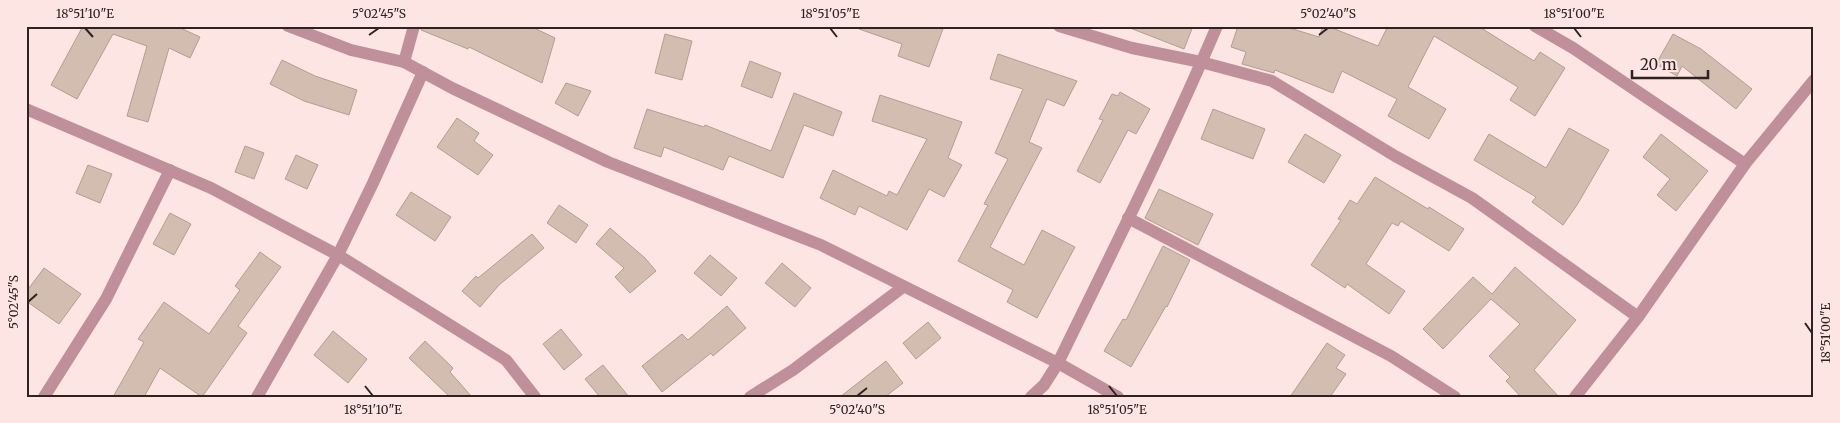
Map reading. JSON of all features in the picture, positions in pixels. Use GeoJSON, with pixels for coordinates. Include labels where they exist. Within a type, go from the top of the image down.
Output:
{"type":"FeatureCollection","features":[{"type":"Feature","properties":{"kind":"street"},"geometry":{"type":"LineString","coordinates":[[288,26],[351,50],[404,62],[608,162],[821,245],[1058,363],[1118,397]]}},
{"type":"Feature","properties":{"kind":"street"},"geometry":{"type":"LineString","coordinates":[[404,62],[414,26]]}},
{"type":"Feature","properties":{"kind":"street"},"geometry":{"type":"LineString","coordinates":[[1059,26],[1132,48],[1201,62],[1272,82],[1395,156],[1472,198],[1638,317]]}},
{"type":"Feature","properties":{"kind":"street"},"geometry":{"type":"LineString","coordinates":[[1031,397],[1044,385],[1058,363],[1217,26]]}},
{"type":"Feature","properties":{"kind":"street"},"geometry":{"type":"LineString","coordinates":[[1535,26],[1573,48],[1745,164]]}},
{"type":"Feature","properties":{"kind":"street"},"geometry":{"type":"LineString","coordinates":[[257,397],[338,255],[374,183],[423,72]]}},
{"type":"Feature","properties":{"kind":"street"},"geometry":{"type":"LineString","coordinates":[[1575,397],[1638,317],[1745,164],[1814,80]]}},
{"type":"Feature","properties":{"kind":"street"},"geometry":{"type":"LineString","coordinates":[[26,108],[211,188],[338,255],[506,360],[536,397]]}},
{"type":"Feature","properties":{"kind":"street"},"geometry":{"type":"LineString","coordinates":[[44,397],[106,299],[170,170]]}},
{"type":"Feature","properties":{"kind":"street"},"geometry":{"type":"LineString","coordinates":[[1128,218],[1391,356],[1455,397]]}},
{"type":"Feature","properties":{"kind":"street"},"geometry":{"type":"LineString","coordinates":[[750,397],[793,370],[903,287]]}},
{"type":"Feature","properties":{"kind":"building"},"geometry":{"type":"Polygon","coordinates":[[[83,26],[176,26],[200,37],[190,58],[169,48],[148,122],[127,116],[147,46],[113,34],[77,99],[51,85],[83,26]]]}},
{"type":"Feature","properties":{"kind":"building"},"geometry":{"type":"Polygon","coordinates":[[[422,26],[530,26],[555,38],[542,83],[469,47],[468,49],[421,30],[422,26]]]}},
{"type":"Feature","properties":{"kind":"building"},"geometry":{"type":"Polygon","coordinates":[[[860,26],[944,26],[929,67],[898,56],[902,44],[859,29],[860,26]]]}},
{"type":"Feature","properties":{"kind":"building"},"geometry":{"type":"Polygon","coordinates":[[[1130,26],[1193,26],[1184,49],[1130,28],[1130,26]]]}},
{"type":"Feature","properties":{"kind":"building"},"geometry":{"type":"Polygon","coordinates":[[[1238,26],[1283,26],[1319,37],[1323,26],[1327,26],[1378,46],[1388,26],[1478,26],[1534,61],[1540,52],[1565,68],[1535,116],[1510,100],[1518,87],[1434,36],[1408,87],[1446,109],[1429,139],[1388,116],[1397,99],[1342,71],[1333,93],[1275,70],[1274,73],[1242,64],[1246,52],[1231,47],[1238,26]]]}},
{"type":"Feature","properties":{"kind":"building"},"geometry":{"type":"Polygon","coordinates":[[[665,34],[692,41],[682,80],[655,73],[665,34]]]}},
{"type":"Feature","properties":{"kind":"building"},"geometry":{"type":"Polygon","coordinates":[[[1673,34],[1701,49],[1752,89],[1736,109],[1682,66],[1677,76],[1656,64],[1673,34]]]}},
{"type":"Feature","properties":{"kind":"building"},"geometry":{"type":"Polygon","coordinates":[[[998,54],[1077,81],[1064,106],[1047,99],[1029,142],[1042,148],[990,247],[1024,265],[1042,230],[1075,247],[1037,318],[1007,302],[1013,290],[958,261],[988,205],[984,204],[1008,159],[995,153],[1023,89],[990,79],[998,54]]]}},
{"type":"Feature","properties":{"kind":"building"},"geometry":{"type":"Polygon","coordinates":[[[282,60],[315,76],[357,90],[349,115],[304,101],[270,84],[282,60]]]}},
{"type":"Feature","properties":{"kind":"building"},"geometry":{"type":"Polygon","coordinates":[[[750,61],[781,73],[772,98],[741,86],[750,61]]]}},
{"type":"Feature","properties":{"kind":"building"},"geometry":{"type":"Polygon","coordinates":[[[566,83],[591,91],[578,116],[555,103],[566,83]]]}},
{"type":"Feature","properties":{"kind":"building"},"geometry":{"type":"Polygon","coordinates":[[[1120,92],[1150,109],[1136,134],[1128,130],[1100,183],[1077,171],[1103,120],[1099,119],[1112,94],[1118,96],[1120,92]]]}},
{"type":"Feature","properties":{"kind":"building"},"geometry":{"type":"Polygon","coordinates":[[[794,93],[842,112],[833,136],[804,125],[783,178],[729,156],[723,170],[664,147],[661,157],[634,148],[647,109],[704,127],[705,125],[771,151],[794,93]]]}},
{"type":"Feature","properties":{"kind":"building"},"geometry":{"type":"Polygon","coordinates":[[[880,95],[962,122],[948,158],[962,165],[944,197],[929,189],[907,230],[859,206],[855,215],[820,198],[833,170],[887,196],[889,191],[897,195],[927,139],[872,121],[880,95]]]}},
{"type":"Feature","properties":{"kind":"building"},"geometry":{"type":"Polygon","coordinates":[[[1213,109],[1265,129],[1253,159],[1201,139],[1213,109]]]}},
{"type":"Feature","properties":{"kind":"building"},"geometry":{"type":"Polygon","coordinates":[[[457,118],[479,133],[474,141],[493,155],[478,175],[437,147],[457,118]]]}},
{"type":"Feature","properties":{"kind":"building"},"geometry":{"type":"Polygon","coordinates":[[[1569,128],[1609,150],[1563,225],[1532,202],[1536,197],[1474,160],[1489,134],[1546,168],[1569,128]]]}},
{"type":"Feature","properties":{"kind":"building"},"geometry":{"type":"Polygon","coordinates":[[[1305,134],[1341,155],[1324,183],[1288,162],[1305,134]]]}},
{"type":"Feature","properties":{"kind":"building"},"geometry":{"type":"Polygon","coordinates":[[[1661,134],[1708,171],[1676,211],[1657,195],[1670,179],[1643,157],[1661,134]]]}},
{"type":"Feature","properties":{"kind":"building"},"geometry":{"type":"Polygon","coordinates":[[[245,146],[264,153],[254,179],[235,172],[245,146]]]}},
{"type":"Feature","properties":{"kind":"building"},"geometry":{"type":"Polygon","coordinates":[[[296,155],[318,165],[307,189],[285,179],[296,155]]]}},
{"type":"Feature","properties":{"kind":"building"},"geometry":{"type":"Polygon","coordinates":[[[88,165],[112,174],[100,203],[76,193],[88,165]]]}},
{"type":"Feature","properties":{"kind":"building"},"geometry":{"type":"Polygon","coordinates":[[[1375,177],[1464,229],[1449,251],[1401,221],[1398,226],[1392,223],[1366,264],[1405,291],[1389,314],[1347,284],[1345,288],[1311,265],[1341,220],[1338,219],[1350,200],[1357,204],[1375,177]]]}},
{"type":"Feature","properties":{"kind":"building"},"geometry":{"type":"Polygon","coordinates":[[[1159,189],[1213,214],[1198,245],[1145,218],[1159,189]]]}},
{"type":"Feature","properties":{"kind":"building"},"geometry":{"type":"Polygon","coordinates":[[[411,192],[451,217],[435,241],[396,215],[411,192]]]}},
{"type":"Feature","properties":{"kind":"building"},"geometry":{"type":"Polygon","coordinates":[[[559,205],[588,225],[576,243],[547,223],[559,205]]]}},
{"type":"Feature","properties":{"kind":"building"},"geometry":{"type":"Polygon","coordinates":[[[170,213],[191,224],[174,255],[153,244],[170,213]]]}},
{"type":"Feature","properties":{"kind":"building"},"geometry":{"type":"Polygon","coordinates":[[[610,228],[645,258],[656,271],[630,293],[615,277],[624,268],[596,244],[610,228]]]}},
{"type":"Feature","properties":{"kind":"building"},"geometry":{"type":"Polygon","coordinates":[[[532,234],[544,248],[499,285],[480,307],[462,291],[476,276],[478,278],[532,234]]]}},
{"type":"Feature","properties":{"kind":"building"},"geometry":{"type":"Polygon","coordinates":[[[1163,246],[1190,260],[1167,307],[1131,367],[1104,351],[1123,319],[1126,320],[1163,246]]]}},
{"type":"Feature","properties":{"kind":"building"},"geometry":{"type":"Polygon","coordinates":[[[260,252],[281,267],[238,326],[247,333],[202,397],[160,368],[144,397],[113,397],[144,342],[138,339],[164,302],[209,334],[240,290],[235,286],[260,252]]]}},
{"type":"Feature","properties":{"kind":"building"},"geometry":{"type":"Polygon","coordinates":[[[710,255],[737,278],[721,296],[694,273],[710,255]]]}},
{"type":"Feature","properties":{"kind":"building"},"geometry":{"type":"Polygon","coordinates":[[[782,263],[811,288],[795,307],[765,283],[782,263]]]}},
{"type":"Feature","properties":{"kind":"building"},"geometry":{"type":"Polygon","coordinates":[[[1515,267],[1576,320],[1534,370],[1559,397],[1521,397],[1506,381],[1510,377],[1489,356],[1520,324],[1491,299],[1443,349],[1423,329],[1473,277],[1492,294],[1515,267]]]}},
{"type":"Feature","properties":{"kind":"building"},"geometry":{"type":"Polygon","coordinates":[[[44,268],[81,294],[59,324],[26,301],[26,292],[44,268]]]}},
{"type":"Feature","properties":{"kind":"building"},"geometry":{"type":"Polygon","coordinates":[[[727,306],[746,328],[713,356],[711,353],[662,392],[642,366],[682,334],[688,340],[727,306]]]}},
{"type":"Feature","properties":{"kind":"building"},"geometry":{"type":"Polygon","coordinates":[[[928,322],[941,338],[916,359],[903,343],[928,322]]]}},
{"type":"Feature","properties":{"kind":"building"},"geometry":{"type":"Polygon","coordinates":[[[561,329],[582,355],[564,370],[543,344],[561,329]]]}},
{"type":"Feature","properties":{"kind":"building"},"geometry":{"type":"Polygon","coordinates":[[[333,331],[367,359],[348,383],[314,355],[333,331]]]}},
{"type":"Feature","properties":{"kind":"building"},"geometry":{"type":"Polygon","coordinates":[[[425,341],[453,368],[450,372],[472,397],[450,397],[409,358],[425,341]]]}},
{"type":"Feature","properties":{"kind":"building"},"geometry":{"type":"Polygon","coordinates":[[[1327,343],[1345,355],[1336,368],[1346,374],[1330,397],[1290,397],[1327,343]]]}},
{"type":"Feature","properties":{"kind":"building"},"geometry":{"type":"Polygon","coordinates":[[[886,361],[903,383],[885,397],[840,397],[886,361]]]}},
{"type":"Feature","properties":{"kind":"building"},"geometry":{"type":"Polygon","coordinates":[[[603,365],[629,397],[600,397],[585,379],[603,365]]]}}]}
